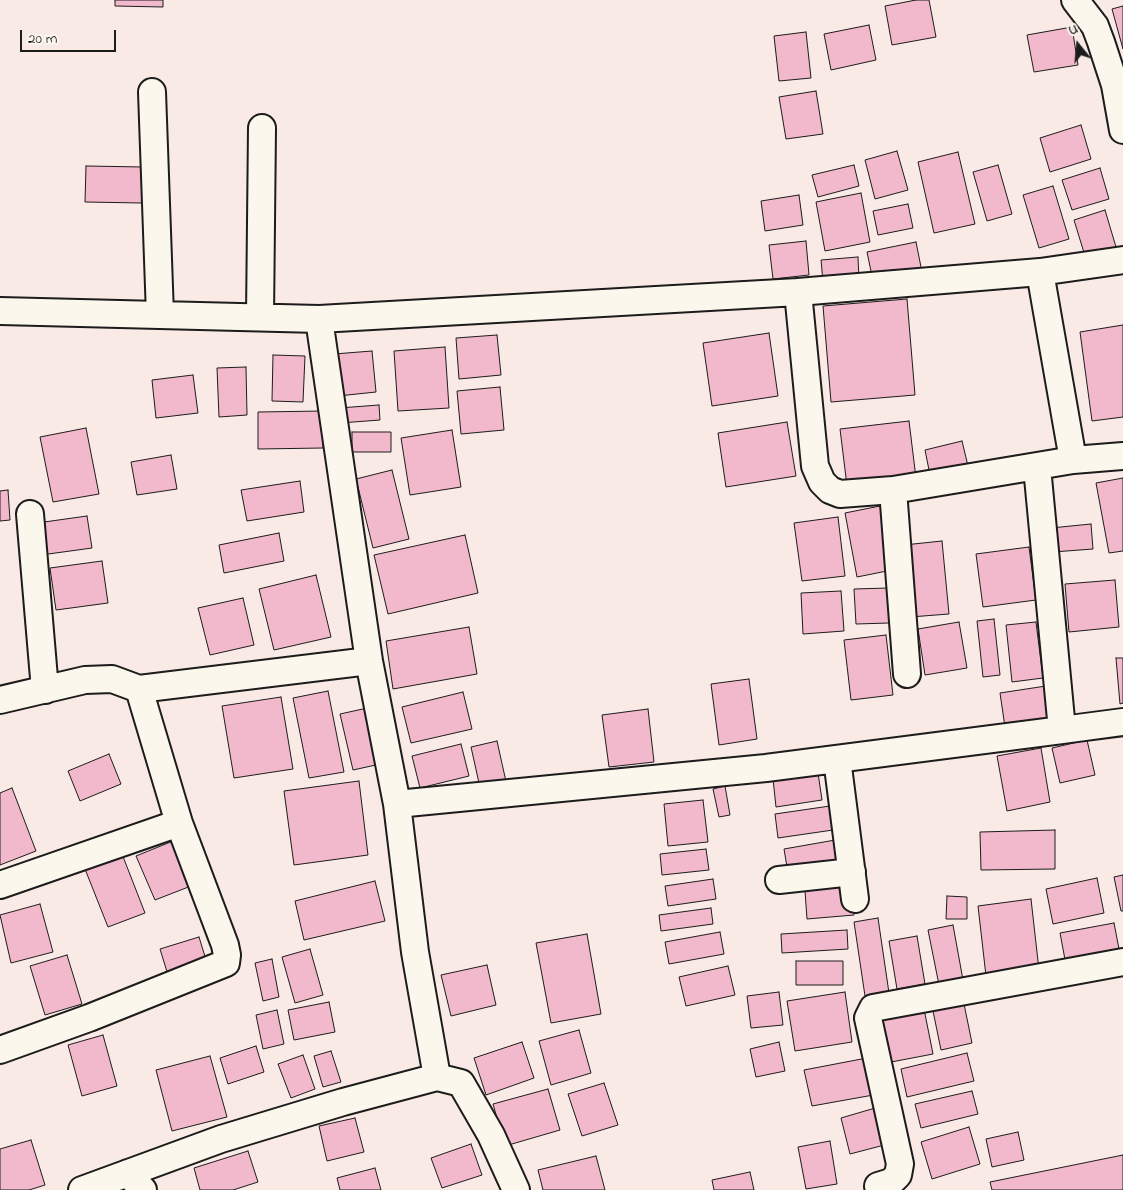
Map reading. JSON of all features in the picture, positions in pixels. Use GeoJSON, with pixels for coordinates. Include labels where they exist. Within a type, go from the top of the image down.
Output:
{"type":"FeatureCollection","features":[{"type":"Feature","properties":{"kind":"street"},"geometry":{"type":"LineString","coordinates":[[1075,0],[1095,26],[1101,42],[1115,85],[1123,130]]}},
{"type":"Feature","properties":{"kind":"street"},"geometry":{"type":"LineString","coordinates":[[152,92],[160,314]]}},
{"type":"Feature","properties":{"kind":"street"},"geometry":{"type":"LineString","coordinates":[[260,317],[262,128]]}},
{"type":"Feature","properties":{"kind":"street"},"geometry":{"type":"LineString","coordinates":[[0,311],[319,319],[798,292],[1040,272],[1123,260]]}},
{"type":"Feature","properties":{"kind":"street"},"geometry":{"type":"LineString","coordinates":[[1040,272],[1073,460]]}},
{"type":"Feature","properties":{"kind":"street"},"geometry":{"type":"LineString","coordinates":[[798,292],[815,466],[822,482],[830,490],[840,494],[892,490],[1037,468],[1073,460],[1123,456]]}},
{"type":"Feature","properties":{"kind":"street"},"geometry":{"type":"LineString","coordinates":[[319,319],[369,661],[397,804],[415,952],[438,1078]]}},
{"type":"Feature","properties":{"kind":"street"},"geometry":{"type":"LineString","coordinates":[[1037,468],[1062,730]]}},
{"type":"Feature","properties":{"kind":"street"},"geometry":{"type":"LineString","coordinates":[[892,490],[907,674]]}},
{"type":"Feature","properties":{"kind":"street"},"geometry":{"type":"LineString","coordinates":[[30,514],[45,690]]}},
{"type":"Feature","properties":{"kind":"street"},"geometry":{"type":"LineString","coordinates":[[0,700],[85,680],[112,678],[139,689],[369,661]]}},
{"type":"Feature","properties":{"kind":"street"},"geometry":{"type":"LineString","coordinates":[[0,1050],[89,1018],[226,963],[225,945],[179,822],[139,689]]}},
{"type":"Feature","properties":{"kind":"street"},"geometry":{"type":"LineString","coordinates":[[397,804],[837,759],[1123,722]]}},
{"type":"Feature","properties":{"kind":"street"},"geometry":{"type":"LineString","coordinates":[[837,759],[856,899]]}},
{"type":"Feature","properties":{"kind":"street"},"geometry":{"type":"LineString","coordinates":[[0,886],[179,822]]}},
{"type":"Feature","properties":{"kind":"street"},"geometry":{"type":"LineString","coordinates":[[779,880],[852,872]]}},
{"type":"Feature","properties":{"kind":"street"},"geometry":{"type":"LineString","coordinates":[[878,1186],[891,1182],[898,1174],[900,1164],[868,1018],[873,1008],[1123,962]]}},
{"type":"Feature","properties":{"kind":"street"},"geometry":{"type":"LineString","coordinates":[[82,1190],[136,1182],[221,1139],[343,1102],[438,1078],[461,1082],[492,1135],[516,1190]]}},
{"type":"Feature","properties":{"kind":"building"},"geometry":{"type":"Polygon","coordinates":[[[115,0],[163,0],[163,7],[115,6],[115,0]]]}},
{"type":"Feature","properties":{"kind":"building"},"geometry":{"type":"Polygon","coordinates":[[[916,0],[929,0],[936,37],[892,45],[885,6],[916,0]]]}},
{"type":"Feature","properties":{"kind":"building"},"geometry":{"type":"Polygon","coordinates":[[[1123,6],[1123,49],[1112,9],[1123,6]]]}},
{"type":"Feature","properties":{"kind":"building"},"geometry":{"type":"Polygon","coordinates":[[[869,25],[876,60],[831,70],[824,34],[869,25]]]}},
{"type":"Feature","properties":{"kind":"building"},"geometry":{"type":"Polygon","coordinates":[[[1072,27],[1078,65],[1034,72],[1027,35],[1072,27]]]}},
{"type":"Feature","properties":{"kind":"building"},"geometry":{"type":"Polygon","coordinates":[[[806,32],[811,78],[779,81],[774,36],[806,32]]]}},
{"type":"Feature","properties":{"kind":"building"},"geometry":{"type":"Polygon","coordinates":[[[816,91],[823,134],[786,139],[779,97],[816,91]]]}},
{"type":"Feature","properties":{"kind":"building"},"geometry":{"type":"Polygon","coordinates":[[[1081,125],[1091,159],[1050,172],[1040,138],[1081,125]]]}},
{"type":"Feature","properties":{"kind":"building"},"geometry":{"type":"Polygon","coordinates":[[[897,151],[908,190],[875,199],[865,160],[897,151]]]}},
{"type":"Feature","properties":{"kind":"building"},"geometry":{"type":"Polygon","coordinates":[[[958,152],[975,224],[934,233],[918,162],[958,152]]]}},
{"type":"Feature","properties":{"kind":"building"},"geometry":{"type":"Polygon","coordinates":[[[854,165],[859,186],[818,197],[812,175],[854,165]]]}},
{"type":"Feature","properties":{"kind":"building"},"geometry":{"type":"Polygon","coordinates":[[[998,165],[1012,214],[987,221],[973,172],[998,165]]]}},
{"type":"Feature","properties":{"kind":"building"},"geometry":{"type":"Polygon","coordinates":[[[86,166],[143,167],[142,203],[85,202],[86,166]]]}},
{"type":"Feature","properties":{"kind":"building"},"geometry":{"type":"Polygon","coordinates":[[[1100,168],[1109,199],[1072,210],[1062,180],[1100,168]]]}},
{"type":"Feature","properties":{"kind":"building"},"geometry":{"type":"Polygon","coordinates":[[[1053,186],[1069,239],[1039,248],[1023,195],[1053,186]]]}},
{"type":"Feature","properties":{"kind":"building"},"geometry":{"type":"Polygon","coordinates":[[[861,193],[870,242],[825,251],[816,202],[861,193]]]}},
{"type":"Feature","properties":{"kind":"building"},"geometry":{"type":"Polygon","coordinates":[[[799,195],[803,225],[765,231],[761,201],[799,195]]]}},
{"type":"Feature","properties":{"kind":"building"},"geometry":{"type":"Polygon","coordinates":[[[908,204],[913,228],[878,235],[873,211],[908,204]]]}},
{"type":"Feature","properties":{"kind":"building"},"geometry":{"type":"Polygon","coordinates":[[[1105,210],[1116,247],[1085,256],[1074,220],[1105,210]]]}},
{"type":"Feature","properties":{"kind":"building"},"geometry":{"type":"Polygon","coordinates":[[[806,241],[809,275],[773,279],[769,245],[806,241]]]}},
{"type":"Feature","properties":{"kind":"building"},"geometry":{"type":"Polygon","coordinates":[[[916,242],[922,272],[873,281],[867,252],[916,242]]]}},
{"type":"Feature","properties":{"kind":"building"},"geometry":{"type":"Polygon","coordinates":[[[858,257],[859,280],[823,282],[821,260],[858,257]]]}},
{"type":"Feature","properties":{"kind":"building"},"geometry":{"type":"Polygon","coordinates":[[[907,299],[915,395],[831,402],[823,306],[907,299]]]}},
{"type":"Feature","properties":{"kind":"building"},"geometry":{"type":"Polygon","coordinates":[[[1123,325],[1123,417],[1092,421],[1080,332],[1123,325]]]}},
{"type":"Feature","properties":{"kind":"building"},"geometry":{"type":"Polygon","coordinates":[[[769,333],[778,396],[712,406],[703,343],[769,333]]]}},
{"type":"Feature","properties":{"kind":"building"},"geometry":{"type":"Polygon","coordinates":[[[497,335],[501,375],[459,379],[456,338],[497,335]]]}},
{"type":"Feature","properties":{"kind":"building"},"geometry":{"type":"Polygon","coordinates":[[[445,347],[449,408],[398,411],[394,351],[445,347]]]}},
{"type":"Feature","properties":{"kind":"building"},"geometry":{"type":"Polygon","coordinates":[[[372,351],[376,392],[338,396],[334,354],[372,351]]]}},
{"type":"Feature","properties":{"kind":"building"},"geometry":{"type":"Polygon","coordinates":[[[273,355],[305,356],[303,402],[272,401],[273,355]]]}},
{"type":"Feature","properties":{"kind":"building"},"geometry":{"type":"Polygon","coordinates":[[[246,367],[247,415],[219,417],[217,368],[246,367]]]}},
{"type":"Feature","properties":{"kind":"building"},"geometry":{"type":"Polygon","coordinates":[[[193,375],[198,413],[156,418],[152,380],[193,375]]]}},
{"type":"Feature","properties":{"kind":"building"},"geometry":{"type":"Polygon","coordinates":[[[500,387],[504,430],[461,434],[457,391],[500,387]]]}},
{"type":"Feature","properties":{"kind":"building"},"geometry":{"type":"Polygon","coordinates":[[[379,405],[380,420],[340,423],[339,408],[379,405]]]}},
{"type":"Feature","properties":{"kind":"building"},"geometry":{"type":"Polygon","coordinates":[[[323,411],[323,448],[258,449],[258,412],[323,411]]]}},
{"type":"Feature","properties":{"kind":"building"},"geometry":{"type":"Polygon","coordinates":[[[909,421],[916,478],[847,486],[840,429],[909,421]]]}},
{"type":"Feature","properties":{"kind":"building"},"geometry":{"type":"Polygon","coordinates":[[[787,422],[796,476],[726,487],[718,433],[787,422]]]}},
{"type":"Feature","properties":{"kind":"building"},"geometry":{"type":"Polygon","coordinates":[[[86,428],[99,494],[53,502],[40,437],[86,428]]]}},
{"type":"Feature","properties":{"kind":"building"},"geometry":{"type":"Polygon","coordinates":[[[452,430],[461,487],[410,495],[401,438],[452,430]]]}},
{"type":"Feature","properties":{"kind":"building"},"geometry":{"type":"Polygon","coordinates":[[[352,432],[391,432],[391,452],[352,452],[352,432]]]}},
{"type":"Feature","properties":{"kind":"building"},"geometry":{"type":"Polygon","coordinates":[[[962,441],[968,466],[930,475],[925,450],[962,441]]]}},
{"type":"Feature","properties":{"kind":"building"},"geometry":{"type":"Polygon","coordinates":[[[171,455],[177,489],[137,495],[131,462],[171,455]]]}},
{"type":"Feature","properties":{"kind":"building"},"geometry":{"type":"Polygon","coordinates":[[[392,470],[409,539],[373,548],[356,479],[392,470]]]}},
{"type":"Feature","properties":{"kind":"building"},"geometry":{"type":"Polygon","coordinates":[[[1123,478],[1123,551],[1109,553],[1096,483],[1123,478]]]}},
{"type":"Feature","properties":{"kind":"building"},"geometry":{"type":"Polygon","coordinates":[[[300,481],[304,512],[247,521],[241,490],[300,481]]]}},
{"type":"Feature","properties":{"kind":"building"},"geometry":{"type":"Polygon","coordinates":[[[8,490],[10,520],[0,521],[0,491],[8,490]]]}},
{"type":"Feature","properties":{"kind":"building"},"geometry":{"type":"Polygon","coordinates":[[[880,506],[892,570],[857,577],[845,513],[880,506]]]}},
{"type":"Feature","properties":{"kind":"building"},"geometry":{"type":"Polygon","coordinates":[[[87,516],[92,548],[41,555],[37,523],[87,516]]]}},
{"type":"Feature","properties":{"kind":"building"},"geometry":{"type":"Polygon","coordinates":[[[838,517],[845,576],[802,581],[794,523],[838,517]]]}},
{"type":"Feature","properties":{"kind":"building"},"geometry":{"type":"Polygon","coordinates":[[[1091,524],[1093,549],[1053,552],[1051,528],[1091,524]]]}},
{"type":"Feature","properties":{"kind":"building"},"geometry":{"type":"Polygon","coordinates":[[[279,533],[284,561],[224,573],[219,545],[279,533]]]}},
{"type":"Feature","properties":{"kind":"building"},"geometry":{"type":"Polygon","coordinates":[[[465,535],[478,593],[388,614],[374,555],[465,535]]]}},
{"type":"Feature","properties":{"kind":"building"},"geometry":{"type":"Polygon","coordinates":[[[942,541],[949,614],[910,617],[904,545],[942,541]]]}},
{"type":"Feature","properties":{"kind":"building"},"geometry":{"type":"Polygon","coordinates":[[[1029,547],[1036,600],[983,607],[976,554],[1029,547]]]}},
{"type":"Feature","properties":{"kind":"building"},"geometry":{"type":"Polygon","coordinates":[[[102,561],[108,603],[56,610],[50,568],[102,561]]]}},
{"type":"Feature","properties":{"kind":"building"},"geometry":{"type":"Polygon","coordinates":[[[316,575],[331,637],[274,650],[259,589],[316,575]]]}},
{"type":"Feature","properties":{"kind":"building"},"geometry":{"type":"Polygon","coordinates":[[[1115,580],[1119,627],[1069,632],[1065,584],[1115,580]]]}},
{"type":"Feature","properties":{"kind":"building"},"geometry":{"type":"Polygon","coordinates":[[[888,588],[889,623],[856,624],[854,589],[888,588]]]}},
{"type":"Feature","properties":{"kind":"building"},"geometry":{"type":"Polygon","coordinates":[[[841,591],[844,631],[803,634],[801,593],[841,591]]]}},
{"type":"Feature","properties":{"kind":"building"},"geometry":{"type":"Polygon","coordinates":[[[243,598],[254,645],[210,655],[198,608],[243,598]]]}},
{"type":"Feature","properties":{"kind":"building"},"geometry":{"type":"Polygon","coordinates":[[[994,619],[1000,675],[983,677],[977,621],[994,619]]]}},
{"type":"Feature","properties":{"kind":"building"},"geometry":{"type":"Polygon","coordinates":[[[959,622],[967,668],[925,675],[918,629],[959,622]]]}},
{"type":"Feature","properties":{"kind":"building"},"geometry":{"type":"Polygon","coordinates":[[[1036,622],[1043,678],[1012,682],[1006,625],[1036,622]]]}},
{"type":"Feature","properties":{"kind":"building"},"geometry":{"type":"Polygon","coordinates":[[[469,627],[477,674],[393,689],[386,641],[469,627]]]}},
{"type":"Feature","properties":{"kind":"building"},"geometry":{"type":"Polygon","coordinates":[[[886,635],[893,695],[851,700],[844,640],[886,635]]]}},
{"type":"Feature","properties":{"kind":"building"},"geometry":{"type":"Polygon","coordinates":[[[1116,658],[1123,658],[1123,703],[1120,704],[1116,658]]]}},
{"type":"Feature","properties":{"kind":"building"},"geometry":{"type":"Polygon","coordinates":[[[749,679],[757,739],[719,745],[711,684],[749,679]]]}},
{"type":"Feature","properties":{"kind":"building"},"geometry":{"type":"Polygon","coordinates":[[[1046,686],[1052,727],[1006,734],[1000,693],[1046,686]]]}},
{"type":"Feature","properties":{"kind":"building"},"geometry":{"type":"Polygon","coordinates":[[[328,691],[344,772],[309,778],[293,698],[328,691]]]}},
{"type":"Feature","properties":{"kind":"building"},"geometry":{"type":"Polygon","coordinates":[[[463,692],[472,729],[411,743],[402,707],[463,692]]]}},
{"type":"Feature","properties":{"kind":"building"},"geometry":{"type":"Polygon","coordinates":[[[281,697],[293,769],[234,778],[222,706],[281,697]]]}},
{"type":"Feature","properties":{"kind":"building"},"geometry":{"type":"Polygon","coordinates":[[[372,707],[385,763],[353,770],[340,714],[372,707]]]}},
{"type":"Feature","properties":{"kind":"building"},"geometry":{"type":"Polygon","coordinates":[[[648,709],[654,762],[609,767],[602,715],[648,709]]]}},
{"type":"Feature","properties":{"kind":"building"},"geometry":{"type":"Polygon","coordinates":[[[1087,740],[1095,775],[1060,783],[1052,748],[1087,740]]]}},
{"type":"Feature","properties":{"kind":"building"},"geometry":{"type":"Polygon","coordinates":[[[497,741],[507,786],[481,792],[471,747],[497,741]]]}},
{"type":"Feature","properties":{"kind":"building"},"geometry":{"type":"Polygon","coordinates":[[[461,744],[469,776],[420,788],[412,756],[461,744]]]}},
{"type":"Feature","properties":{"kind":"building"},"geometry":{"type":"Polygon","coordinates":[[[1041,748],[1050,802],[1007,811],[997,756],[1041,748]]]}},
{"type":"Feature","properties":{"kind":"building"},"geometry":{"type":"Polygon","coordinates":[[[109,754],[121,784],[80,801],[68,771],[109,754]]]}},
{"type":"Feature","properties":{"kind":"building"},"geometry":{"type":"Polygon","coordinates":[[[818,773],[822,800],[776,807],[773,779],[818,773]]]}},
{"type":"Feature","properties":{"kind":"building"},"geometry":{"type":"Polygon","coordinates":[[[359,781],[368,855],[294,865],[284,791],[359,781]]]}},
{"type":"Feature","properties":{"kind":"building"},"geometry":{"type":"Polygon","coordinates":[[[725,786],[730,815],[719,817],[713,789],[725,786]]]}},
{"type":"Feature","properties":{"kind":"building"},"geometry":{"type":"Polygon","coordinates":[[[12,788],[36,851],[0,865],[0,793],[12,788]]]}},
{"type":"Feature","properties":{"kind":"building"},"geometry":{"type":"Polygon","coordinates":[[[703,800],[708,842],[668,846],[664,804],[703,800]]]}},
{"type":"Feature","properties":{"kind":"building"},"geometry":{"type":"Polygon","coordinates":[[[830,806],[833,830],[778,838],[775,814],[830,806]]]}},
{"type":"Feature","properties":{"kind":"building"},"geometry":{"type":"Polygon","coordinates":[[[1055,830],[1055,869],[981,870],[980,832],[1055,830]]]}},
{"type":"Feature","properties":{"kind":"building"},"geometry":{"type":"Polygon","coordinates":[[[841,839],[845,863],[788,873],[784,849],[841,839]]]}},
{"type":"Feature","properties":{"kind":"building"},"geometry":{"type":"Polygon","coordinates":[[[173,841],[191,886],[155,900],[136,856],[173,841]]]}},
{"type":"Feature","properties":{"kind":"building"},"geometry":{"type":"Polygon","coordinates":[[[706,849],[709,870],[662,875],[660,854],[706,849]]]}},
{"type":"Feature","properties":{"kind":"building"},"geometry":{"type":"Polygon","coordinates":[[[122,854],[145,913],[108,927],[85,869],[122,854]]]}},
{"type":"Feature","properties":{"kind":"building"},"geometry":{"type":"Polygon","coordinates":[[[1123,875],[1123,911],[1121,911],[1114,877],[1123,875]]]}},
{"type":"Feature","properties":{"kind":"building"},"geometry":{"type":"Polygon","coordinates":[[[1097,878],[1104,913],[1053,924],[1046,889],[1097,878]]]}},
{"type":"Feature","properties":{"kind":"building"},"geometry":{"type":"Polygon","coordinates":[[[713,879],[716,899],[668,906],[665,886],[713,879]]]}},
{"type":"Feature","properties":{"kind":"building"},"geometry":{"type":"Polygon","coordinates":[[[375,881],[385,921],[304,940],[295,901],[375,881]]]}},
{"type":"Feature","properties":{"kind":"building"},"geometry":{"type":"Polygon","coordinates":[[[852,886],[854,915],[807,919],[805,891],[852,886]]]}},
{"type":"Feature","properties":{"kind":"building"},"geometry":{"type":"Polygon","coordinates":[[[947,896],[967,897],[967,919],[946,919],[947,896]]]}},
{"type":"Feature","properties":{"kind":"building"},"geometry":{"type":"Polygon","coordinates":[[[1031,899],[1039,970],[986,976],[978,906],[1031,899]]]}},
{"type":"Feature","properties":{"kind":"building"},"geometry":{"type":"Polygon","coordinates":[[[40,904],[53,952],[11,963],[0,915],[40,904]]]}},
{"type":"Feature","properties":{"kind":"building"},"geometry":{"type":"Polygon","coordinates":[[[711,908],[713,924],[661,931],[659,915],[711,908]]]}},
{"type":"Feature","properties":{"kind":"building"},"geometry":{"type":"Polygon","coordinates":[[[878,918],[889,993],[865,996],[854,922],[878,918]]]}},
{"type":"Feature","properties":{"kind":"building"},"geometry":{"type":"Polygon","coordinates":[[[1114,923],[1120,954],[1066,965],[1060,933],[1114,923]]]}},
{"type":"Feature","properties":{"kind":"building"},"geometry":{"type":"Polygon","coordinates":[[[953,925],[963,980],[939,985],[928,930],[953,925]]]}},
{"type":"Feature","properties":{"kind":"building"},"geometry":{"type":"Polygon","coordinates":[[[847,930],[848,949],[782,953],[781,934],[847,930]]]}},
{"type":"Feature","properties":{"kind":"building"},"geometry":{"type":"Polygon","coordinates":[[[720,932],[724,954],[669,964],[665,942],[720,932]]]}},
{"type":"Feature","properties":{"kind":"building"},"geometry":{"type":"Polygon","coordinates":[[[587,934],[601,1014],[551,1023],[536,943],[587,934]]]}},
{"type":"Feature","properties":{"kind":"building"},"geometry":{"type":"Polygon","coordinates":[[[917,936],[925,984],[897,989],[889,941],[917,936]]]}},
{"type":"Feature","properties":{"kind":"building"},"geometry":{"type":"Polygon","coordinates":[[[199,937],[207,963],[168,975],[160,949],[199,937]]]}},
{"type":"Feature","properties":{"kind":"building"},"geometry":{"type":"Polygon","coordinates":[[[310,949],[323,995],[295,1003],[282,957],[310,949]]]}},
{"type":"Feature","properties":{"kind":"building"},"geometry":{"type":"Polygon","coordinates":[[[67,955],[82,1004],[45,1015],[30,966],[67,955]]]}},
{"type":"Feature","properties":{"kind":"building"},"geometry":{"type":"Polygon","coordinates":[[[272,959],[279,997],[263,1001],[255,963],[272,959]]]}},
{"type":"Feature","properties":{"kind":"building"},"geometry":{"type":"Polygon","coordinates":[[[796,961],[843,961],[843,985],[796,985],[796,961]]]}},
{"type":"Feature","properties":{"kind":"building"},"geometry":{"type":"Polygon","coordinates":[[[487,965],[496,1005],[451,1016],[441,975],[487,965]]]}},
{"type":"Feature","properties":{"kind":"building"},"geometry":{"type":"Polygon","coordinates":[[[728,966],[735,995],[686,1006],[679,977],[728,966]]]}},
{"type":"Feature","properties":{"kind":"building"},"geometry":{"type":"Polygon","coordinates":[[[779,992],[783,1025],[751,1028],[747,996],[779,992]]]}},
{"type":"Feature","properties":{"kind":"building"},"geometry":{"type":"Polygon","coordinates":[[[845,992],[852,1042],[795,1051],[787,1001],[845,992]]]}},
{"type":"Feature","properties":{"kind":"building"},"geometry":{"type":"Polygon","coordinates":[[[963,999],[972,1043],[941,1050],[932,1006],[963,999]]]}},
{"type":"Feature","properties":{"kind":"building"},"geometry":{"type":"Polygon","coordinates":[[[329,1002],[335,1032],[294,1040],[288,1010],[329,1002]]]}},
{"type":"Feature","properties":{"kind":"building"},"geometry":{"type":"Polygon","coordinates":[[[924,1009],[933,1054],[886,1063],[877,1018],[924,1009]]]}},
{"type":"Feature","properties":{"kind":"building"},"geometry":{"type":"Polygon","coordinates":[[[277,1010],[284,1044],[263,1049],[256,1015],[277,1010]]]}},
{"type":"Feature","properties":{"kind":"building"},"geometry":{"type":"Polygon","coordinates":[[[579,1030],[591,1073],[551,1085],[539,1041],[579,1030]]]}},
{"type":"Feature","properties":{"kind":"building"},"geometry":{"type":"Polygon","coordinates":[[[103,1035],[117,1086],[82,1096],[68,1045],[103,1035]]]}},
{"type":"Feature","properties":{"kind":"building"},"geometry":{"type":"Polygon","coordinates":[[[522,1042],[534,1078],[486,1095],[474,1058],[522,1042]]]}},
{"type":"Feature","properties":{"kind":"building"},"geometry":{"type":"Polygon","coordinates":[[[779,1042],[785,1071],[756,1077],[750,1049],[779,1042]]]}},
{"type":"Feature","properties":{"kind":"building"},"geometry":{"type":"Polygon","coordinates":[[[256,1046],[264,1072],[228,1084],[220,1058],[256,1046]]]}},
{"type":"Feature","properties":{"kind":"building"},"geometry":{"type":"Polygon","coordinates":[[[331,1051],[341,1082],[323,1087],[314,1056],[331,1051]]]}},
{"type":"Feature","properties":{"kind":"building"},"geometry":{"type":"Polygon","coordinates":[[[967,1053],[974,1081],[907,1097],[901,1069],[967,1053]]]}},
{"type":"Feature","properties":{"kind":"building"},"geometry":{"type":"Polygon","coordinates":[[[303,1055],[315,1089],[291,1098],[278,1064],[303,1055]]]}},
{"type":"Feature","properties":{"kind":"building"},"geometry":{"type":"Polygon","coordinates":[[[210,1056],[227,1117],[172,1131],[156,1070],[210,1056]]]}},
{"type":"Feature","properties":{"kind":"building"},"geometry":{"type":"Polygon","coordinates":[[[872,1057],[879,1094],[812,1106],[804,1070],[872,1057]]]}},
{"type":"Feature","properties":{"kind":"building"},"geometry":{"type":"Polygon","coordinates":[[[604,1083],[618,1125],[582,1136],[568,1094],[604,1083]]]}},
{"type":"Feature","properties":{"kind":"building"},"geometry":{"type":"Polygon","coordinates":[[[548,1089],[560,1130],[505,1146],[493,1104],[548,1089]]]}},
{"type":"Feature","properties":{"kind":"building"},"geometry":{"type":"Polygon","coordinates":[[[972,1091],[978,1114],[921,1128],[915,1104],[972,1091]]]}},
{"type":"Feature","properties":{"kind":"building"},"geometry":{"type":"Polygon","coordinates":[[[882,1106],[892,1143],[850,1154],[841,1118],[882,1106]]]}},
{"type":"Feature","properties":{"kind":"building"},"geometry":{"type":"Polygon","coordinates":[[[355,1118],[364,1152],[327,1161],[319,1126],[355,1118]]]}},
{"type":"Feature","properties":{"kind":"building"},"geometry":{"type":"Polygon","coordinates":[[[969,1127],[980,1164],[932,1179],[921,1142],[969,1127]]]}},
{"type":"Feature","properties":{"kind":"building"},"geometry":{"type":"Polygon","coordinates":[[[1018,1132],[1024,1160],[992,1167],[986,1139],[1018,1132]]]}},
{"type":"Feature","properties":{"kind":"building"},"geometry":{"type":"Polygon","coordinates":[[[31,1140],[45,1185],[29,1190],[0,1190],[0,1149],[31,1140]]]}},
{"type":"Feature","properties":{"kind":"building"},"geometry":{"type":"Polygon","coordinates":[[[830,1141],[837,1184],[806,1189],[798,1147],[830,1141]]]}},
{"type":"Feature","properties":{"kind":"building"},"geometry":{"type":"Polygon","coordinates":[[[471,1144],[482,1175],[442,1188],[431,1158],[471,1144]]]}},
{"type":"Feature","properties":{"kind":"building"},"geometry":{"type":"Polygon","coordinates":[[[248,1151],[258,1182],[233,1190],[200,1190],[194,1168],[248,1151]]]}},
{"type":"Feature","properties":{"kind":"building"},"geometry":{"type":"Polygon","coordinates":[[[1123,1155],[1123,1190],[992,1190],[990,1182],[1123,1155]]]}},
{"type":"Feature","properties":{"kind":"building"},"geometry":{"type":"Polygon","coordinates":[[[596,1156],[605,1190],[543,1190],[538,1170],[596,1156]]]}},
{"type":"Feature","properties":{"kind":"building"},"geometry":{"type":"Polygon","coordinates":[[[375,1168],[381,1190],[340,1190],[337,1178],[375,1168]]]}},
{"type":"Feature","properties":{"kind":"building"},"geometry":{"type":"Polygon","coordinates":[[[750,1172],[754,1190],[714,1190],[712,1180],[750,1172]]]}}]}
